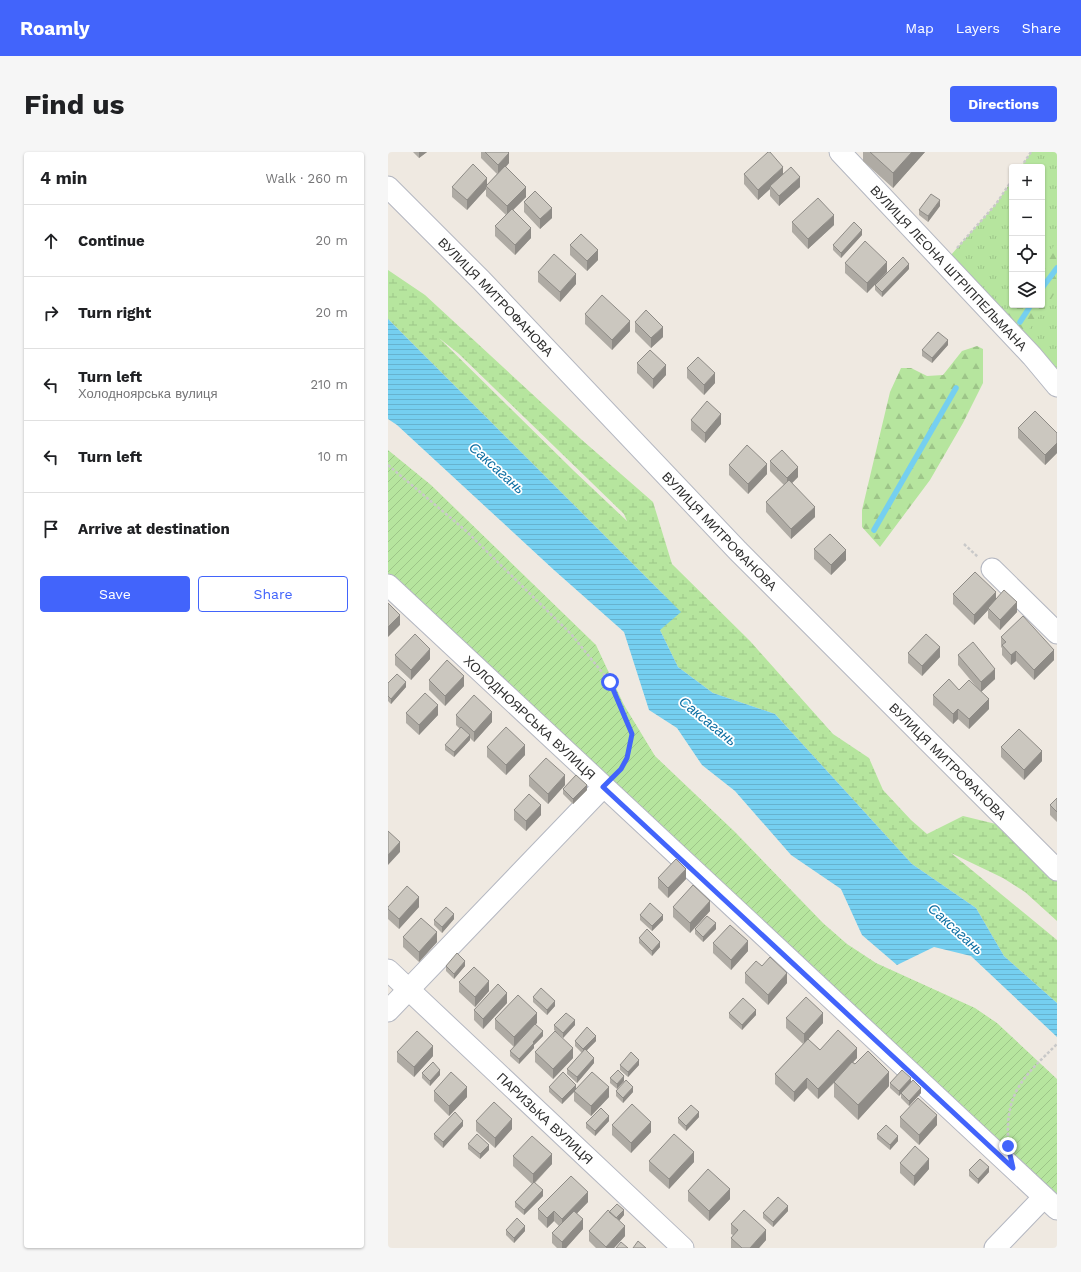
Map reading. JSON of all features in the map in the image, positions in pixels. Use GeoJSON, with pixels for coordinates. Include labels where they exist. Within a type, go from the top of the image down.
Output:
{"type":"FeatureCollection","features":[{"type":"Feature","properties":{"kind":"street","name":"ВУЛИЦЯ ЛЕОНА ШТРІППЕЛЬМАНА"},"geometry":{"type":"LineString","coordinates":[[840,152],[943,264],[1032,356],[1057,386]]}},
{"type":"Feature","properties":{"kind":"street","name":"ВУЛИЦЯ МИТРОФАНОВА"},"geometry":{"type":"LineString","coordinates":[[388,187],[481,280],[738,551],[1057,870]]}},
{"type":"Feature","properties":{"kind":"street"},"geometry":{"type":"LineString","coordinates":[[992,569],[1057,633]]}},
{"type":"Feature","properties":{"kind":"street","name":"ХОЛОДНОЯРСЬКА ВУЛИЦЯ"},"geometry":{"type":"LineString","coordinates":[[388,585],[1051,1203]]}},
{"type":"Feature","properties":{"kind":"street"},"geometry":{"type":"LineString","coordinates":[[388,1011],[603,787]]}},
{"type":"Feature","properties":{"kind":"street","name":"ПАРИЗЬКА ВУЛИЦЯ"},"geometry":{"type":"LineString","coordinates":[[388,970],[683,1248]]}},
{"type":"Feature","properties":{"kind":"street"},"geometry":{"type":"LineString","coordinates":[[995,1248],[1051,1203]]}},
{"type":"Feature","properties":{"kind":"path"},"geometry":{"type":"LineString","coordinates":[[1023,164],[1031,152]]}},
{"type":"Feature","properties":{"kind":"path"},"geometry":{"type":"LineString","coordinates":[[943,264],[996,204],[1009,184]]}},
{"type":"Feature","properties":{"kind":"path"},"geometry":{"type":"LineString","coordinates":[[388,465],[470,536],[571,634],[610,682],[632,734],[627,758],[621,769],[603,787]]}},
{"type":"Feature","properties":{"kind":"path"},"geometry":{"type":"LineString","coordinates":[[1008,1139],[1008,1123],[1014,1093],[1024,1078],[1057,1044]]}},
{"type":"Feature","properties":{"kind":"green space"},"geometry":{"type":"Polygon","coordinates":[[[1031,152],[1057,152],[1057,387],[943,264],[996,204],[1009,184],[1009,308],[1045,308],[1045,164],[1023,164],[1031,152]]]}},
{"type":"Feature","properties":{"kind":"green space"},"geometry":{"type":"Polygon","coordinates":[[[1057,242],[1057,289],[1047,306],[1020,341],[1000,321],[1009,308],[1045,308],[1045,257],[1057,242]]]}},
{"type":"Feature","properties":{"kind":"green space"},"geometry":{"type":"Polygon","coordinates":[[[388,270],[425,295],[582,440],[653,502],[672,564],[750,641],[833,734],[869,758],[883,790],[911,820],[927,834],[963,816],[1000,825],[1057,881],[1057,921],[1025,892],[1003,878],[951,853],[1057,940],[1057,1003],[1004,956],[976,908],[912,864],[775,714],[713,693],[678,667],[660,630],[665,596],[388,319],[388,270]],[[439,338],[627,521],[624,514],[459,354],[439,338]]]}},
{"type":"Feature","properties":{"kind":"green space"},"geometry":{"type":"Polygon","coordinates":[[[977,346],[983,349],[983,383],[963,423],[930,480],[880,547],[862,527],[862,510],[890,392],[901,368],[911,368],[927,376],[943,375],[962,351],[977,346]]]}},
{"type":"Feature","properties":{"kind":"green space"},"geometry":{"type":"Polygon","coordinates":[[[388,450],[431,485],[596,645],[624,705],[655,756],[735,832],[823,923],[847,944],[876,963],[975,1008],[997,1023],[1057,1079],[1057,1209],[388,585],[388,450]]]}},
{"type":"Feature","properties":{"kind":"water","name":"Саксагань"},"geometry":{"type":"Polygon","coordinates":[[[388,319],[681,612],[660,630],[678,667],[713,693],[775,714],[912,864],[976,908],[1004,956],[1057,1003],[1057,1037],[971,956],[934,947],[897,965],[862,935],[841,889],[791,855],[735,791],[702,765],[677,728],[649,710],[624,632],[554,570],[397,425],[388,419],[388,319]]]}},
{"type":"Feature","properties":{"kind":"building"},"geometry":{"type":"Polygon","coordinates":[[[485,152],[508,152],[509,153],[498,165],[485,152]]]}},
{"type":"Feature","properties":{"kind":"building"},"geometry":{"type":"Polygon","coordinates":[[[768,152],[770,152],[783,167],[758,190],[744,174],[768,152]]]}},
{"type":"Feature","properties":{"kind":"building"},"geometry":{"type":"Polygon","coordinates":[[[870,152],[912,152],[893,173],[870,152]]]}},
{"type":"Feature","properties":{"kind":"building"},"geometry":{"type":"Polygon","coordinates":[[[473,164],[487,178],[467,200],[452,187],[473,164]]]}},
{"type":"Feature","properties":{"kind":"building"},"geometry":{"type":"Polygon","coordinates":[[[505,166],[526,187],[507,206],[486,186],[505,166]]]}},
{"type":"Feature","properties":{"kind":"building"},"geometry":{"type":"Polygon","coordinates":[[[791,167],[800,177],[779,196],[770,186],[791,167]]]}},
{"type":"Feature","properties":{"kind":"building"},"geometry":{"type":"Polygon","coordinates":[[[535,191],[552,208],[540,219],[524,202],[535,191]]]}},
{"type":"Feature","properties":{"kind":"building"},"geometry":{"type":"Polygon","coordinates":[[[931,194],[940,200],[928,216],[919,210],[931,194]]]}},
{"type":"Feature","properties":{"kind":"building"},"geometry":{"type":"Polygon","coordinates":[[[818,198],[834,215],[808,239],[792,222],[818,198]]]}},
{"type":"Feature","properties":{"kind":"building"},"geometry":{"type":"Polygon","coordinates":[[[512,209],[531,228],[515,245],[495,226],[512,209]]]}},
{"type":"Feature","properties":{"kind":"building"},"geometry":{"type":"Polygon","coordinates":[[[854,222],[862,230],[841,253],[833,245],[854,222]]]}},
{"type":"Feature","properties":{"kind":"building"},"geometry":{"type":"Polygon","coordinates":[[[581,234],[598,250],[587,261],[570,245],[581,234]]]}},
{"type":"Feature","properties":{"kind":"building"},"geometry":{"type":"Polygon","coordinates":[[[865,241],[887,262],[867,283],[845,263],[865,241]]]}},
{"type":"Feature","properties":{"kind":"building"},"geometry":{"type":"Polygon","coordinates":[[[554,254],[576,274],[560,292],[538,272],[554,254]]]}},
{"type":"Feature","properties":{"kind":"building"},"geometry":{"type":"Polygon","coordinates":[[[903,257],[909,264],[882,292],[875,285],[903,257]]]}},
{"type":"Feature","properties":{"kind":"building"},"geometry":{"type":"Polygon","coordinates":[[[602,295],[630,321],[612,340],[585,314],[602,295]]]}},
{"type":"Feature","properties":{"kind":"building"},"geometry":{"type":"Polygon","coordinates":[[[646,310],[663,327],[651,338],[635,322],[646,310]]]}},
{"type":"Feature","properties":{"kind":"building"},"geometry":{"type":"Polygon","coordinates":[[[938,332],[948,340],[932,358],[922,350],[938,332]]]}},
{"type":"Feature","properties":{"kind":"building"},"geometry":{"type":"Polygon","coordinates":[[[650,350],[666,365],[653,379],[637,363],[650,350]]]}},
{"type":"Feature","properties":{"kind":"building"},"geometry":{"type":"Polygon","coordinates":[[[698,357],[715,373],[704,385],[687,368],[698,357]]]}},
{"type":"Feature","properties":{"kind":"building"},"geometry":{"type":"Polygon","coordinates":[[[707,401],[721,414],[705,433],[691,420],[707,401]]]}},
{"type":"Feature","properties":{"kind":"building"},"geometry":{"type":"Polygon","coordinates":[[[1035,411],[1057,433],[1057,443],[1045,455],[1018,428],[1035,411]]]}},
{"type":"Feature","properties":{"kind":"building"},"geometry":{"type":"Polygon","coordinates":[[[747,445],[767,464],[748,484],[729,465],[747,445]]]}},
{"type":"Feature","properties":{"kind":"building"},"geometry":{"type":"Polygon","coordinates":[[[782,450],[798,467],[787,478],[770,461],[782,450]]]}},
{"type":"Feature","properties":{"kind":"building"},"geometry":{"type":"Polygon","coordinates":[[[789,480],[815,507],[791,529],[766,502],[789,480]]]}},
{"type":"Feature","properties":{"kind":"building"},"geometry":{"type":"Polygon","coordinates":[[[830,534],[846,550],[831,565],[814,549],[830,534]]]}},
{"type":"Feature","properties":{"kind":"building"},"geometry":{"type":"Polygon","coordinates":[[[975,572],[996,592],[974,615],[953,594],[975,572]]]}},
{"type":"Feature","properties":{"kind":"building"},"geometry":{"type":"Polygon","coordinates":[[[1004,590],[1017,602],[1000,620],[988,608],[1004,590]]]}},
{"type":"Feature","properties":{"kind":"building"},"geometry":{"type":"Polygon","coordinates":[[[388,603],[400,615],[388,627],[388,603]]]}},
{"type":"Feature","properties":{"kind":"building"},"geometry":{"type":"Polygon","coordinates":[[[1023,616],[1054,650],[1034,670],[1016,651],[1011,655],[1002,645],[1006,642],[1001,637],[1023,616]]]}},
{"type":"Feature","properties":{"kind":"building"},"geometry":{"type":"Polygon","coordinates":[[[415,634],[430,649],[411,670],[395,655],[415,634]]]}},
{"type":"Feature","properties":{"kind":"building"},"geometry":{"type":"Polygon","coordinates":[[[926,634],[940,647],[922,666],[908,653],[926,634]]]}},
{"type":"Feature","properties":{"kind":"building"},"geometry":{"type":"Polygon","coordinates":[[[973,642],[995,669],[981,682],[958,655],[973,642]]]}},
{"type":"Feature","properties":{"kind":"building"},"geometry":{"type":"Polygon","coordinates":[[[447,660],[464,676],[445,696],[429,680],[447,660]]]}},
{"type":"Feature","properties":{"kind":"building"},"geometry":{"type":"Polygon","coordinates":[[[397,674],[406,682],[391,699],[388,696],[388,683],[397,674]]]}},
{"type":"Feature","properties":{"kind":"building"},"geometry":{"type":"Polygon","coordinates":[[[949,679],[959,690],[969,680],[989,699],[969,719],[958,709],[953,714],[933,695],[949,679]]]}},
{"type":"Feature","properties":{"kind":"building"},"geometry":{"type":"Polygon","coordinates":[[[425,693],[438,705],[419,725],[406,713],[425,693]]]}},
{"type":"Feature","properties":{"kind":"building"},"geometry":{"type":"Polygon","coordinates":[[[474,695],[492,712],[474,732],[456,715],[474,695]]]}},
{"type":"Feature","properties":{"kind":"building"},"geometry":{"type":"Polygon","coordinates":[[[461,727],[470,735],[454,752],[445,745],[461,727]]]}},
{"type":"Feature","properties":{"kind":"building"},"geometry":{"type":"Polygon","coordinates":[[[506,727],[525,745],[506,765],[487,747],[506,727]]]}},
{"type":"Feature","properties":{"kind":"building"},"geometry":{"type":"Polygon","coordinates":[[[1019,729],[1042,751],[1024,770],[1001,747],[1019,729]]]}},
{"type":"Feature","properties":{"kind":"building"},"geometry":{"type":"Polygon","coordinates":[[[546,758],[565,775],[548,794],[529,776],[546,758]]]}},
{"type":"Feature","properties":{"kind":"building"},"geometry":{"type":"Polygon","coordinates":[[[576,775],[587,785],[573,799],[563,789],[576,775]]]}},
{"type":"Feature","properties":{"kind":"building"},"geometry":{"type":"Polygon","coordinates":[[[529,794],[541,805],[526,821],[514,810],[529,794]]]}},
{"type":"Feature","properties":{"kind":"building"},"geometry":{"type":"Polygon","coordinates":[[[1057,798],[1057,812],[1050,805],[1057,798]]]}},
{"type":"Feature","properties":{"kind":"building"},"geometry":{"type":"Polygon","coordinates":[[[388,831],[400,842],[388,855],[388,831]]]}},
{"type":"Feature","properties":{"kind":"building"},"geometry":{"type":"Polygon","coordinates":[[[676,859],[686,869],[668,888],[658,878],[676,859]]]}},
{"type":"Feature","properties":{"kind":"building"},"geometry":{"type":"Polygon","coordinates":[[[693,885],[710,901],[690,923],[673,907],[693,885]]]}},
{"type":"Feature","properties":{"kind":"building"},"geometry":{"type":"Polygon","coordinates":[[[407,886],[419,897],[399,919],[388,909],[388,907],[407,886]]]}},
{"type":"Feature","properties":{"kind":"building"},"geometry":{"type":"Polygon","coordinates":[[[650,903],[663,915],[652,926],[640,915],[650,903]]]}},
{"type":"Feature","properties":{"kind":"building"},"geometry":{"type":"Polygon","coordinates":[[[446,907],[454,914],[442,927],[434,920],[446,907]]]}},
{"type":"Feature","properties":{"kind":"building"},"geometry":{"type":"Polygon","coordinates":[[[707,916],[716,923],[703,937],[695,929],[707,916]]]}},
{"type":"Feature","properties":{"kind":"building"},"geometry":{"type":"Polygon","coordinates":[[[421,918],[437,932],[419,952],[403,937],[421,918]]]}},
{"type":"Feature","properties":{"kind":"building"},"geometry":{"type":"Polygon","coordinates":[[[730,925],[748,941],[731,960],[713,943],[730,925]]]}},
{"type":"Feature","properties":{"kind":"building"},"geometry":{"type":"Polygon","coordinates":[[[647,929],[660,942],[652,951],[639,938],[647,929]]]}},
{"type":"Feature","properties":{"kind":"building"},"geometry":{"type":"Polygon","coordinates":[[[457,953],[465,961],[454,974],[446,966],[457,953]]]}},
{"type":"Feature","properties":{"kind":"building"},"geometry":{"type":"Polygon","coordinates":[[[770,957],[787,973],[768,995],[745,973],[756,961],[762,966],[770,957]]]}},
{"type":"Feature","properties":{"kind":"building"},"geometry":{"type":"Polygon","coordinates":[[[474,967],[489,981],[475,997],[459,982],[474,967]]]}},
{"type":"Feature","properties":{"kind":"building"},"geometry":{"type":"Polygon","coordinates":[[[498,984],[507,993],[483,1019],[474,1010],[498,984]]]}},
{"type":"Feature","properties":{"kind":"building"},"geometry":{"type":"Polygon","coordinates":[[[541,988],[555,1001],[547,1010],[533,997],[541,988]]]}},
{"type":"Feature","properties":{"kind":"building"},"geometry":{"type":"Polygon","coordinates":[[[518,995],[537,1013],[514,1037],[495,1019],[518,995]]]}},
{"type":"Feature","properties":{"kind":"building"},"geometry":{"type":"Polygon","coordinates":[[[806,997],[823,1013],[804,1034],[786,1018],[806,997]]]}},
{"type":"Feature","properties":{"kind":"building"},"geometry":{"type":"Polygon","coordinates":[[[743,998],[756,1010],[742,1025],[729,1013],[743,998]]]}},
{"type":"Feature","properties":{"kind":"building"},"geometry":{"type":"Polygon","coordinates":[[[566,1013],[575,1020],[563,1033],[554,1025],[566,1013]]]}},
{"type":"Feature","properties":{"kind":"building"},"geometry":{"type":"Polygon","coordinates":[[[535,1024],[543,1031],[519,1059],[510,1051],[535,1024]]]}},
{"type":"Feature","properties":{"kind":"building"},"geometry":{"type":"Polygon","coordinates":[[[587,1027],[596,1036],[583,1049],[575,1041],[587,1027]]]}},
{"type":"Feature","properties":{"kind":"building"},"geometry":{"type":"Polygon","coordinates":[[[838,1030],[857,1048],[818,1089],[807,1078],[794,1092],[775,1074],[808,1039],[820,1050],[838,1030]]]}},
{"type":"Feature","properties":{"kind":"building"},"geometry":{"type":"Polygon","coordinates":[[[417,1031],[433,1046],[414,1067],[397,1052],[417,1031]]]}},
{"type":"Feature","properties":{"kind":"building"},"geometry":{"type":"Polygon","coordinates":[[[555,1031],[573,1048],[553,1069],[535,1052],[555,1031]]]}},
{"type":"Feature","properties":{"kind":"building"},"geometry":{"type":"Polygon","coordinates":[[[585,1049],[594,1058],[577,1077],[567,1069],[585,1049]]]}},
{"type":"Feature","properties":{"kind":"building"},"geometry":{"type":"Polygon","coordinates":[[[868,1051],[889,1072],[858,1105],[834,1082],[852,1062],[855,1064],[868,1051]]]}},
{"type":"Feature","properties":{"kind":"building"},"geometry":{"type":"Polygon","coordinates":[[[631,1052],[639,1060],[628,1072],[620,1065],[631,1052]]]}},
{"type":"Feature","properties":{"kind":"building"},"geometry":{"type":"Polygon","coordinates":[[[433,1062],[440,1070],[430,1081],[422,1073],[433,1062]]]}},
{"type":"Feature","properties":{"kind":"building"},"geometry":{"type":"Polygon","coordinates":[[[618,1070],[624,1076],[617,1084],[610,1078],[618,1070]]]}},
{"type":"Feature","properties":{"kind":"building"},"geometry":{"type":"Polygon","coordinates":[[[902,1070],[911,1078],[899,1091],[890,1083],[902,1070]]]}},
{"type":"Feature","properties":{"kind":"building"},"geometry":{"type":"Polygon","coordinates":[[[451,1072],[467,1087],[449,1106],[434,1091],[451,1072]]]}},
{"type":"Feature","properties":{"kind":"building"},"geometry":{"type":"Polygon","coordinates":[[[563,1072],[576,1085],[562,1099],[549,1087],[563,1072]]]}},
{"type":"Feature","properties":{"kind":"building"},"geometry":{"type":"Polygon","coordinates":[[[592,1072],[609,1087],[591,1106],[574,1091],[592,1072]]]}},
{"type":"Feature","properties":{"kind":"building"},"geometry":{"type":"Polygon","coordinates":[[[626,1080],[633,1087],[623,1098],[616,1091],[626,1080]]]}},
{"type":"Feature","properties":{"kind":"building"},"geometry":{"type":"Polygon","coordinates":[[[913,1080],[921,1088],[909,1101],[901,1093],[913,1080]]]}},
{"type":"Feature","properties":{"kind":"building"},"geometry":{"type":"Polygon","coordinates":[[[918,1098],[937,1115],[919,1135],[900,1117],[918,1098]]]}},
{"type":"Feature","properties":{"kind":"building"},"geometry":{"type":"Polygon","coordinates":[[[494,1102],[512,1119],[495,1138],[476,1121],[494,1102]]]}},
{"type":"Feature","properties":{"kind":"building"},"geometry":{"type":"Polygon","coordinates":[[[632,1104],[651,1122],[631,1143],[612,1125],[632,1104]]]}},
{"type":"Feature","properties":{"kind":"building"},"geometry":{"type":"Polygon","coordinates":[[[691,1105],[699,1112],[686,1126],[678,1118],[691,1105]]]}},
{"type":"Feature","properties":{"kind":"building"},"geometry":{"type":"Polygon","coordinates":[[[601,1108],[609,1116],[595,1131],[586,1123],[601,1108]]]}},
{"type":"Feature","properties":{"kind":"building"},"geometry":{"type":"Polygon","coordinates":[[[455,1112],[463,1121],[443,1142],[434,1134],[455,1112]]]}},
{"type":"Feature","properties":{"kind":"building"},"geometry":{"type":"Polygon","coordinates":[[[886,1125],[898,1136],[890,1145],[877,1134],[886,1125]]]}},
{"type":"Feature","properties":{"kind":"building"},"geometry":{"type":"Polygon","coordinates":[[[477,1134],[489,1145],[480,1154],[468,1144],[477,1134]]]}},
{"type":"Feature","properties":{"kind":"building"},"geometry":{"type":"Polygon","coordinates":[[[674,1134],[694,1152],[669,1179],[649,1161],[674,1134]]]}},
{"type":"Feature","properties":{"kind":"building"},"geometry":{"type":"Polygon","coordinates":[[[532,1136],[552,1154],[533,1174],[513,1156],[532,1136]]]}},
{"type":"Feature","properties":{"kind":"building"},"geometry":{"type":"Polygon","coordinates":[[[915,1146],[929,1159],[914,1176],[900,1163],[915,1146]]]}},
{"type":"Feature","properties":{"kind":"building"},"geometry":{"type":"Polygon","coordinates":[[[980,1159],[989,1167],[978,1179],[969,1170],[980,1159]]]}},
{"type":"Feature","properties":{"kind":"building"},"geometry":{"type":"Polygon","coordinates":[[[708,1169],[730,1189],[709,1211],[688,1191],[708,1169]]]}},
{"type":"Feature","properties":{"kind":"building"},"geometry":{"type":"Polygon","coordinates":[[[571,1176],[588,1192],[562,1219],[554,1211],[547,1218],[538,1209],[571,1176]]]}},
{"type":"Feature","properties":{"kind":"building"},"geometry":{"type":"Polygon","coordinates":[[[534,1182],[543,1190],[524,1210],[515,1202],[534,1182]]]}},
{"type":"Feature","properties":{"kind":"building"},"geometry":{"type":"Polygon","coordinates":[[[778,1197],[788,1206],[773,1222],[763,1213],[778,1197]]]}},
{"type":"Feature","properties":{"kind":"building"},"geometry":{"type":"Polygon","coordinates":[[[617,1204],[624,1210],[616,1218],[609,1212],[617,1204]]]}},
{"type":"Feature","properties":{"kind":"building"},"geometry":{"type":"Polygon","coordinates":[[[608,1210],[625,1226],[606,1247],[589,1231],[608,1210]]]}},
{"type":"Feature","properties":{"kind":"building"},"geometry":{"type":"Polygon","coordinates":[[[744,1210],[766,1230],[750,1248],[742,1248],[731,1238],[738,1230],[731,1224],[744,1210]]]}},
{"type":"Feature","properties":{"kind":"building"},"geometry":{"type":"Polygon","coordinates":[[[574,1211],[583,1219],[562,1242],[552,1233],[574,1211]]]}},
{"type":"Feature","properties":{"kind":"building"},"geometry":{"type":"Polygon","coordinates":[[[517,1218],[525,1226],[514,1238],[506,1230],[517,1218]]]}},
{"type":"Feature","properties":{"kind":"building"},"geometry":{"type":"Polygon","coordinates":[[[638,1241],[646,1248],[633,1248],[638,1241]]]}},
{"type":"Feature","properties":{"kind":"building"},"geometry":{"type":"Polygon","coordinates":[[[621,1242],[628,1248],[616,1248],[621,1242]]]}},
{"type":"Feature","properties":{"kind":"waterway"},"geometry":{"type":"LineString","coordinates":[[1045,284],[1057,268]]}},
{"type":"Feature","properties":{"kind":"waterway"},"geometry":{"type":"LineString","coordinates":[[1020,322],[1029,308]]}},
{"type":"Feature","properties":{"kind":"waterway"},"geometry":{"type":"LineString","coordinates":[[874,530],[956,388]]}},
{"type":"Feature","properties":{"kind":"route"},"geometry":{"type":"LineString","coordinates":[[610,682],[632,734],[627,758],[621,769],[603,787],[1013,1168],[1008,1146]]}}]}
